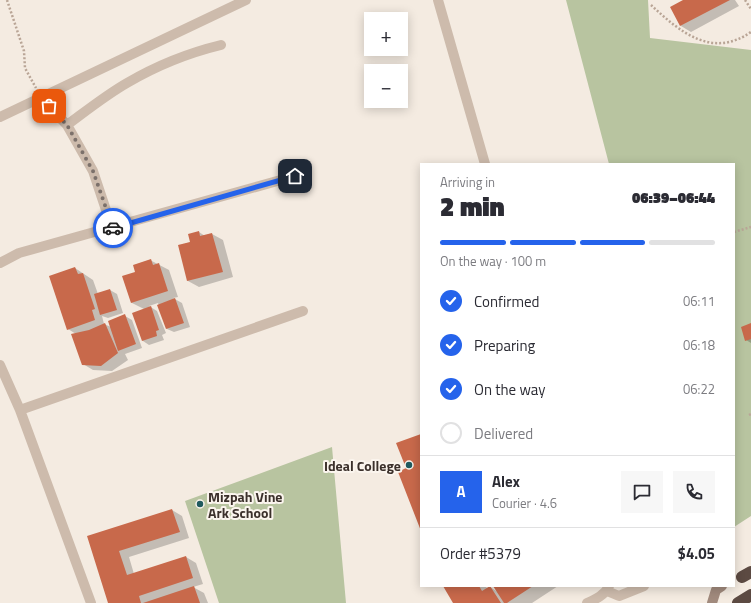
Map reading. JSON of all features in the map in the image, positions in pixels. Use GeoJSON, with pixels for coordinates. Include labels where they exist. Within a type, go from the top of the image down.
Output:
{"type":"FeatureCollection","features":[{"type":"Feature","properties":{"kind":"highway"},"geometry":{"type":"LineString","coordinates":[[738,603],[751,595]]}},
{"type":"Feature","properties":{"kind":"street"},"geometry":{"type":"LineString","coordinates":[[0,117],[246,0]]}},
{"type":"Feature","properties":{"kind":"street"},"geometry":{"type":"LineString","coordinates":[[438,0],[485,163]]}},
{"type":"Feature","properties":{"kind":"street"},"geometry":{"type":"LineString","coordinates":[[67,125],[132,80],[166,63],[200,50],[221,45]]}},
{"type":"Feature","properties":{"kind":"street"},"geometry":{"type":"LineString","coordinates":[[40,97],[67,125],[93,171],[112,228]]}},
{"type":"Feature","properties":{"kind":"street"},"geometry":{"type":"LineString","coordinates":[[0,263],[20,253],[295,176]]}},
{"type":"Feature","properties":{"kind":"street"},"geometry":{"type":"LineString","coordinates":[[20,410],[303,311]]}},
{"type":"Feature","properties":{"kind":"street"},"geometry":{"type":"LineString","coordinates":[[0,365],[20,410],[91,603]]}},
{"type":"Feature","properties":{"kind":"street"},"geometry":{"type":"LineString","coordinates":[[587,603],[608,588],[619,596],[642,587]]}},
{"type":"Feature","properties":{"kind":"street"},"geometry":{"type":"LineString","coordinates":[[712,603],[716,590],[720,587]]}},
{"type":"Feature","properties":{"kind":"path"},"geometry":{"type":"LineString","coordinates":[[7,0],[24,51],[25,68],[40,97]]}},
{"type":"Feature","properties":{"kind":"path"},"geometry":{"type":"LineString","coordinates":[[745,0],[751,9]]}},
{"type":"Feature","properties":{"kind":"path"},"geometry":{"type":"LineString","coordinates":[[651,5],[675,27],[695,39],[724,43],[743,37],[751,32]]}},
{"type":"Feature","properties":{"kind":"path"},"geometry":{"type":"LineString","coordinates":[[735,232],[751,227]]}},
{"type":"Feature","properties":{"kind":"green space"},"geometry":{"type":"Polygon","coordinates":[[[566,0],[648,0],[650,38],[751,50],[751,516],[735,526],[735,163],[609,163],[566,0]]]}},
{"type":"Feature","properties":{"kind":"green space"},"geometry":{"type":"Polygon","coordinates":[[[332,447],[346,603],[219,603],[185,501],[332,447]]]}},
{"type":"Feature","properties":{"kind":"building"},"geometry":{"type":"Polygon","coordinates":[[[683,0],[730,0],[680,26],[670,7],[683,0]]]}},
{"type":"Feature","properties":{"kind":"building"},"geometry":{"type":"Polygon","coordinates":[[[199,231],[200,236],[212,233],[223,272],[187,281],[178,245],[190,242],[188,234],[199,231]]]}},
{"type":"Feature","properties":{"kind":"building"},"geometry":{"type":"Polygon","coordinates":[[[151,259],[153,265],[159,263],[168,291],[131,303],[122,276],[135,272],[133,265],[151,259]]]}},
{"type":"Feature","properties":{"kind":"building"},"geometry":{"type":"Polygon","coordinates":[[[75,267],[78,274],[83,273],[95,309],[92,310],[95,320],[67,330],[49,276],[75,267]]]}},
{"type":"Feature","properties":{"kind":"building"},"geometry":{"type":"Polygon","coordinates":[[[110,289],[117,310],[100,315],[94,294],[110,289]]]}},
{"type":"Feature","properties":{"kind":"building"},"geometry":{"type":"Polygon","coordinates":[[[175,298],[184,323],[166,329],[157,305],[175,298]]]}},
{"type":"Feature","properties":{"kind":"building"},"geometry":{"type":"Polygon","coordinates":[[[151,306],[159,330],[156,331],[157,336],[142,341],[132,313],[151,306]]]}},
{"type":"Feature","properties":{"kind":"building"},"geometry":{"type":"Polygon","coordinates":[[[125,314],[136,344],[118,351],[108,321],[125,314]]]}},
{"type":"Feature","properties":{"kind":"building"},"geometry":{"type":"Polygon","coordinates":[[[105,323],[118,353],[101,366],[82,365],[71,334],[89,330],[105,323]]]}},
{"type":"Feature","properties":{"kind":"building"},"geometry":{"type":"Polygon","coordinates":[[[751,323],[751,339],[745,341],[741,327],[751,323]]]}},
{"type":"Feature","properties":{"kind":"building"},"geometry":{"type":"Polygon","coordinates":[[[420,434],[420,528],[398,472],[406,468],[396,443],[420,434]]]}},
{"type":"Feature","properties":{"kind":"building"},"geometry":{"type":"Polygon","coordinates":[[[172,509],[180,532],[119,551],[127,575],[186,556],[193,578],[139,596],[141,603],[108,603],[87,536],[172,509]]]}},
{"type":"Feature","properties":{"kind":"building"},"geometry":{"type":"Polygon","coordinates":[[[194,586],[200,603],[143,603],[194,586]]]}},
{"type":"Feature","properties":{"kind":"building"},"geometry":{"type":"Polygon","coordinates":[[[444,587],[480,587],[482,591],[491,587],[501,603],[453,603],[444,587]]]}},
{"type":"Feature","properties":{"kind":"building"},"geometry":{"type":"Polygon","coordinates":[[[494,587],[531,587],[507,603],[504,603],[494,587]]]}},
{"type":"Feature","properties":{"kind":"way so far"},"geometry":{"type":"LineString","coordinates":[[49,106],[67,125],[93,171],[113,228]]}},
{"type":"Feature","properties":{"kind":"place","name":"Ideal College"},"geometry":{"type":"Point","coordinates":[409,465]}},
{"type":"Feature","properties":{"kind":"place","name":"Mizpah Vine Ark School"},"geometry":{"type":"Point","coordinates":[200,504]}},
{"type":"Feature","properties":{"kind":"route"},"geometry":{"type":"LineString","coordinates":[[113,228],[295,176]]}}]}
